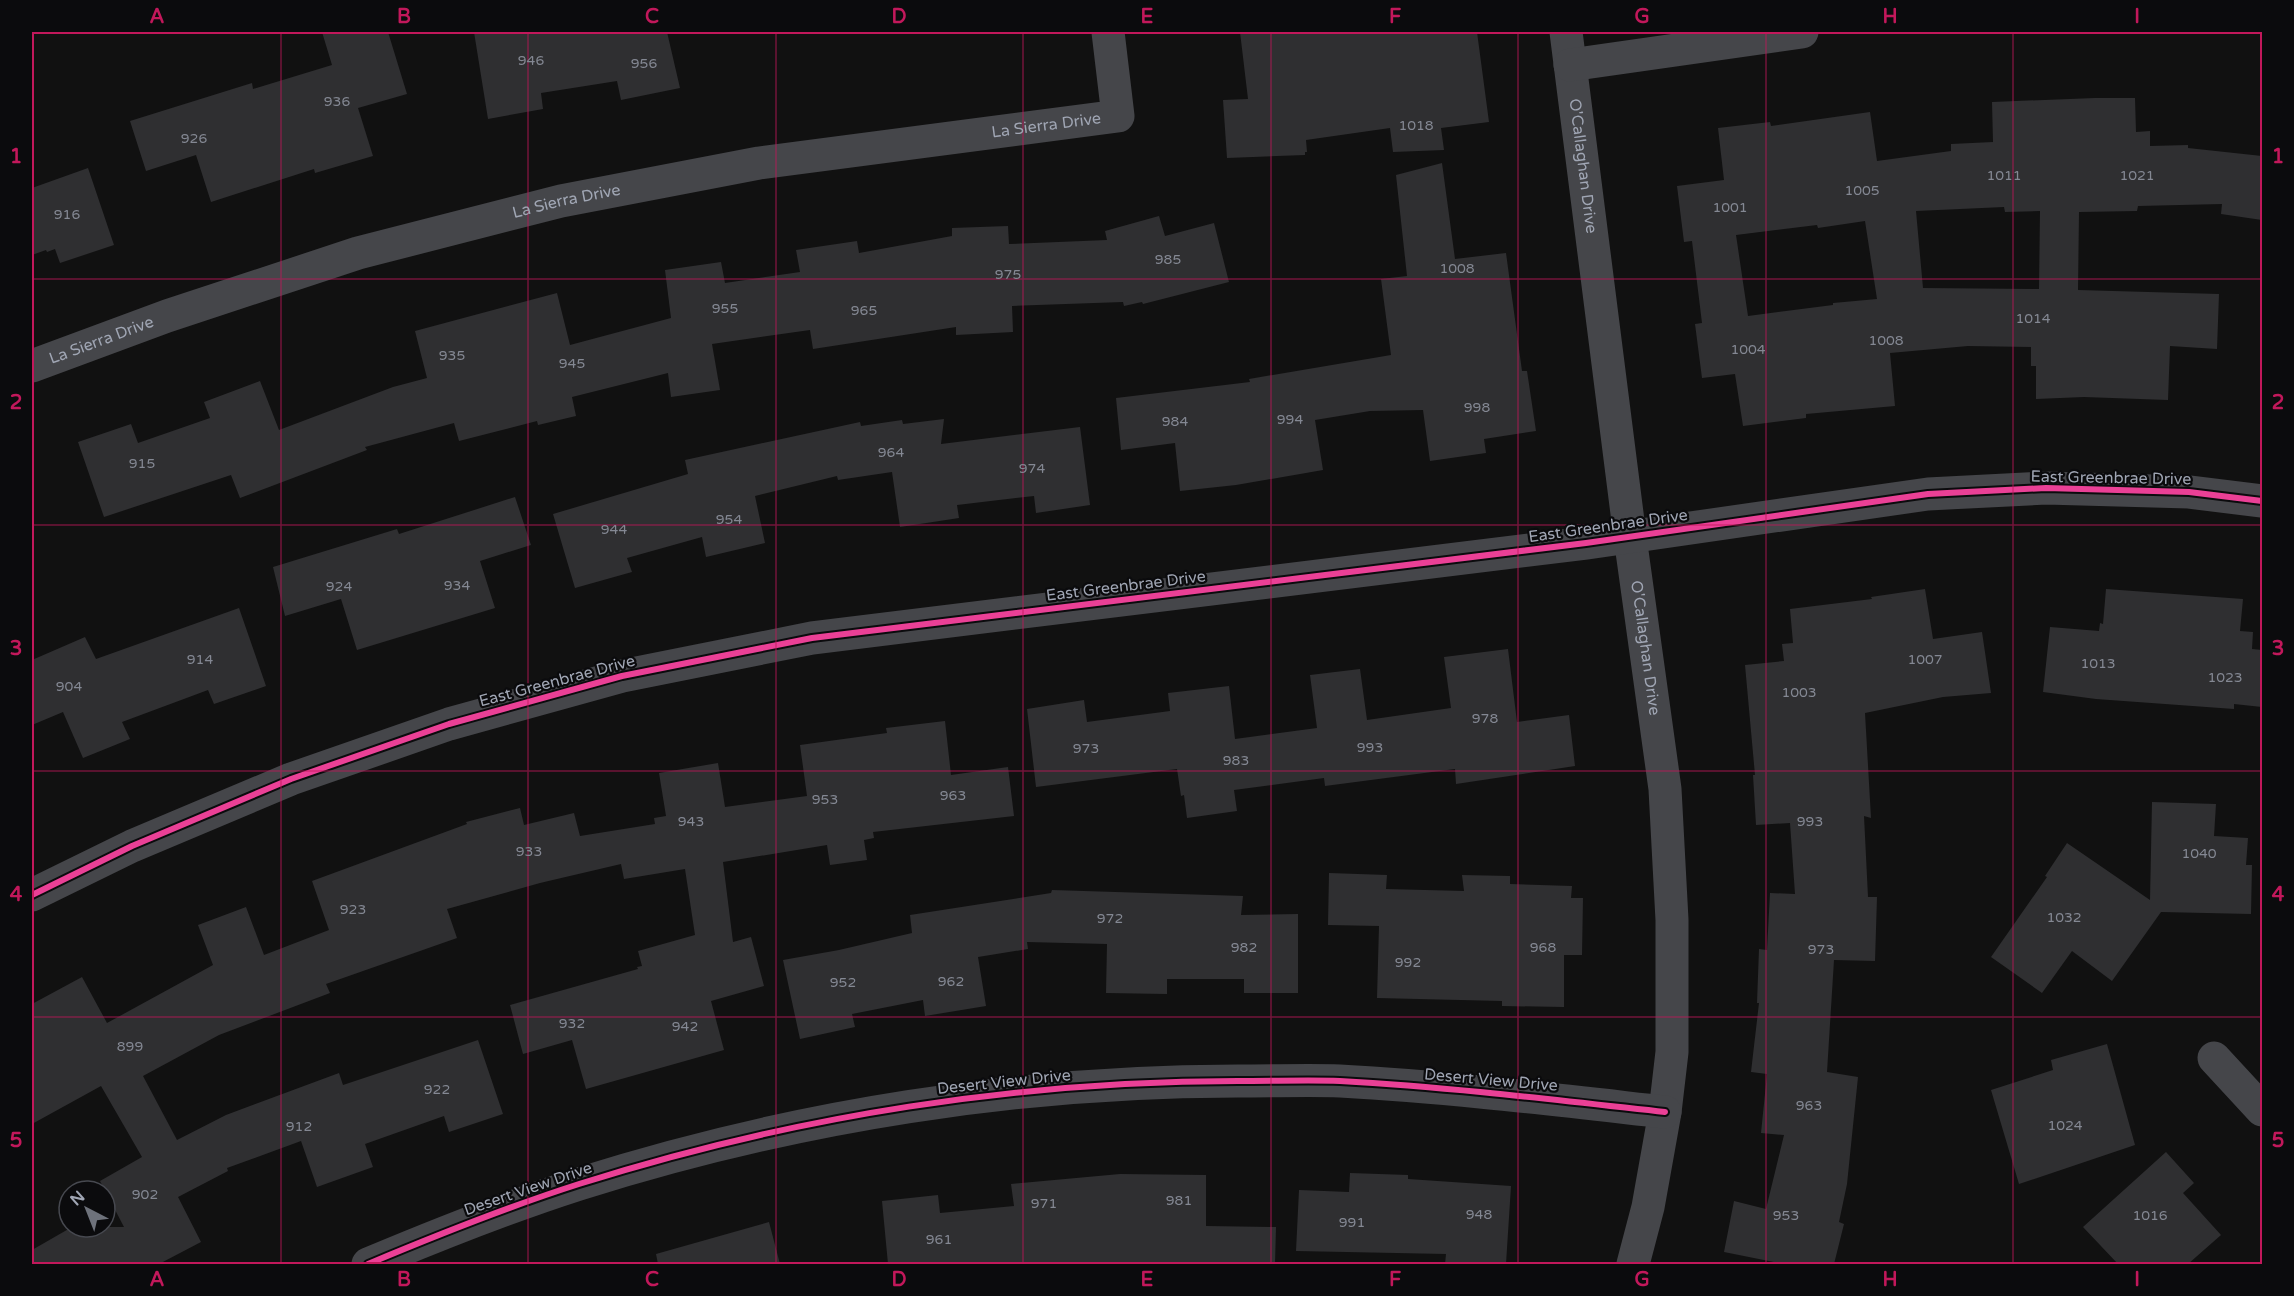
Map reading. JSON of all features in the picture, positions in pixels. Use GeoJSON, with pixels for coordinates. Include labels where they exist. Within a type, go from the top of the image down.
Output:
{"type":"FeatureCollection","features":[{"type":"Feature","properties":{"kind":"street","name":"La Sierra Drive"},"geometry":{"type":"LineString","coordinates":[[32,366],[166,316],[358,253],[561,201],[759,163],[1118,116],[1108,32]]}},
{"type":"Feature","properties":{"kind":"street","name":"O'Callaghan Drive"},"geometry":{"type":"LineString","coordinates":[[1566,32],[1630,537],[1665,789],[1672,920],[1672,1052],[1665,1112],[1648,1206],[1633,1264]]}},
{"type":"Feature","properties":{"kind":"street"},"geometry":{"type":"LineString","coordinates":[[1570,65],[1803,32]]}},
{"type":"Feature","properties":{"kind":"street","name":"East Greenbrae Drive"},"geometry":{"type":"LineString","coordinates":[[32,895],[132,846],[291,779],[449,724],[622,676],[812,638],[1630,537],[1928,494],[2046,488],[2189,492],[2262,501]]}},
{"type":"Feature","properties":{"kind":"street"},"geometry":{"type":"LineString","coordinates":[[2214,1058],[2262,1110]]}},
{"type":"Feature","properties":{"kind":"street","name":"Desert View Drive"},"geometry":{"type":"LineString","coordinates":[[368,1264],[446,1231],[579,1184],[727,1143],[871,1112],[1023,1091],[1176,1081],[1338,1081],[1503,1094],[1665,1112]]}},
{"type":"Feature","properties":{"kind":"building"},"geometry":{"type":"Polygon","coordinates":[[[322,32],[388,32],[407,94],[358,108],[373,156],[315,173],[314,169],[211,202],[196,155],[146,171],[130,121],[252,83],[253,89],[332,65],[322,32]]]}},
{"type":"Feature","properties":{"kind":"building"},"geometry":{"type":"Polygon","coordinates":[[[474,32],[667,32],[680,88],[621,100],[617,81],[541,93],[543,109],[488,119],[474,32]]]}},
{"type":"Feature","properties":{"kind":"building"},"geometry":{"type":"Polygon","coordinates":[[[1240,32],[1477,32],[1489,122],[1441,128],[1444,150],[1393,152],[1390,128],[1306,140],[1305,155],[1227,158],[1223,100],[1248,99],[1240,32]]]}},
{"type":"Feature","properties":{"kind":"building"},"geometry":{"type":"Polygon","coordinates":[[[2135,98],[2136,132],[2150,131],[2150,146],[2188,145],[2188,148],[2262,156],[2262,220],[2221,214],[2222,204],[2138,206],[2137,211],[2079,212],[2078,290],[2219,294],[2217,349],[2170,346],[2168,400],[2084,397],[2036,399],[2036,366],[2031,366],[2031,347],[1968,346],[1890,353],[1895,406],[1806,414],[1806,418],[1743,426],[1735,374],[1702,378],[1695,324],[1702,323],[1692,241],[1684,242],[1677,186],[1724,180],[1718,128],[1770,122],[1771,126],[1870,112],[1877,161],[1951,151],[1951,144],[1993,142],[1992,102],[2135,98]],[[2004,207],[1916,211],[1923,288],[2039,289],[2040,211],[2005,212],[2004,207]],[[1865,221],[1818,228],[1817,225],[1736,235],[1748,316],[1877,299],[1865,221]]]}},
{"type":"Feature","properties":{"kind":"building"},"geometry":{"type":"Polygon","coordinates":[[[1442,163],[1455,259],[1506,253],[1522,371],[1527,371],[1536,431],[1484,439],[1486,453],[1430,461],[1423,410],[1370,411],[1315,420],[1323,470],[1236,485],[1180,491],[1175,443],[1121,450],[1116,398],[1250,382],[1249,379],[1391,355],[1381,279],[1407,276],[1396,175],[1442,163]]]}},
{"type":"Feature","properties":{"kind":"building"},"geometry":{"type":"Polygon","coordinates":[[[88,168],[114,245],[60,263],[55,249],[32,255],[32,188],[88,168]]]}},
{"type":"Feature","properties":{"kind":"building"},"geometry":{"type":"Polygon","coordinates":[[[1159,216],[1165,236],[1214,223],[1229,282],[1143,304],[1142,302],[1124,306],[1123,302],[1012,306],[1013,332],[956,335],[956,327],[813,349],[810,330],[712,344],[720,390],[671,397],[668,373],[572,397],[576,416],[538,425],[537,421],[459,441],[454,423],[365,447],[367,450],[240,498],[231,475],[104,517],[78,442],[131,424],[138,443],[210,418],[204,402],[260,381],[279,430],[393,387],[427,378],[415,331],[557,293],[570,345],[671,318],[665,270],[721,262],[725,283],[800,272],[796,250],[857,241],[859,253],[952,236],[952,228],[1008,226],[1009,244],[1107,240],[1105,231],[1159,216]]]}},
{"type":"Feature","properties":{"kind":"building"},"geometry":{"type":"Polygon","coordinates":[[[944,419],[941,444],[1080,427],[1090,505],[1036,513],[1034,496],[957,505],[959,518],[900,527],[892,472],[838,480],[837,476],[755,496],[765,543],[706,557],[702,537],[627,558],[632,572],[575,588],[553,514],[688,474],[685,460],[860,422],[861,426],[902,420],[903,424],[944,419]]]}},
{"type":"Feature","properties":{"kind":"building"},"geometry":{"type":"Polygon","coordinates":[[[515,497],[531,545],[480,561],[495,608],[357,650],[341,599],[285,616],[273,567],[397,529],[399,534],[515,497]]]}},
{"type":"Feature","properties":{"kind":"building"},"geometry":{"type":"Polygon","coordinates":[[[1925,589],[1933,639],[1982,632],[1991,693],[1943,697],[1865,713],[1871,818],[1864,816],[1868,897],[1877,897],[1875,961],[1834,960],[1827,1072],[1858,1077],[1847,1184],[1839,1222],[1844,1224],[1834,1264],[1784,1264],[1724,1252],[1734,1201],[1766,1209],[1784,1135],[1761,1133],[1767,1074],[1751,1072],[1759,1003],[1757,1003],[1759,949],[1767,950],[1770,893],[1795,894],[1790,823],[1756,825],[1753,775],[1755,775],[1745,665],[1784,661],[1782,644],[1793,643],[1790,609],[1872,599],[1871,597],[1925,589]]]}},
{"type":"Feature","properties":{"kind":"building"},"geometry":{"type":"Polygon","coordinates":[[[2106,589],[2243,599],[2240,631],[2253,632],[2252,649],[2262,650],[2262,707],[2234,704],[2234,709],[2096,699],[2043,692],[2050,627],[2099,631],[2100,623],[2103,624],[2106,589]]]}},
{"type":"Feature","properties":{"kind":"building"},"geometry":{"type":"Polygon","coordinates":[[[239,608],[266,686],[214,704],[208,690],[122,722],[130,739],[83,758],[63,712],[32,725],[32,660],[85,637],[96,659],[239,608]]]}},
{"type":"Feature","properties":{"kind":"building"},"geometry":{"type":"Polygon","coordinates":[[[1508,649],[1517,722],[1569,715],[1575,766],[1456,784],[1455,769],[1325,786],[1324,778],[1234,790],[1237,811],[1187,818],[1177,769],[1036,787],[1027,709],[1084,700],[1087,722],[1170,711],[1168,693],[1229,686],[1235,739],[1317,728],[1310,675],[1360,669],[1367,720],[1451,708],[1444,657],[1508,649]]]}},
{"type":"Feature","properties":{"kind":"building"},"geometry":{"type":"Polygon","coordinates":[[[945,721],[951,775],[1008,767],[1014,816],[873,832],[874,838],[864,840],[867,860],[830,865],[827,845],[723,862],[733,942],[751,937],[764,986],[711,1001],[724,1050],[586,1089],[572,1040],[523,1054],[510,1005],[638,969],[637,967],[642,966],[638,951],[695,935],[685,869],[624,879],[621,864],[540,883],[447,909],[457,938],[326,984],[330,993],[219,1035],[143,1076],[177,1140],[226,1115],[339,1073],[343,1085],[478,1040],[503,1114],[449,1132],[444,1116],[365,1144],[373,1167],[317,1187],[301,1141],[227,1168],[228,1171],[178,1197],[201,1242],[159,1264],[32,1264],[32,1250],[57,1236],[57,1239],[117,1239],[117,1227],[124,1227],[117,1214],[117,1179],[104,1179],[142,1157],[101,1086],[32,1124],[32,1004],[82,977],[107,1023],[213,965],[198,925],[246,907],[264,955],[329,930],[312,881],[467,824],[466,822],[520,808],[524,825],[574,813],[580,836],[655,824],[654,818],[666,816],[659,773],[718,763],[725,807],[807,796],[800,745],[887,733],[886,728],[945,721]]]}},
{"type":"Feature","properties":{"kind":"building"},"geometry":{"type":"Polygon","coordinates":[[[2152,802],[2216,804],[2214,836],[2248,838],[2246,865],[2252,865],[2251,914],[2161,912],[2112,981],[2072,951],[2042,993],[1991,957],[2047,877],[2045,876],[2067,843],[2150,900],[2152,802]]]}},
{"type":"Feature","properties":{"kind":"building"},"geometry":{"type":"Polygon","coordinates":[[[1329,873],[1387,875],[1386,889],[1464,891],[1462,875],[1510,876],[1510,884],[1572,886],[1571,898],[1583,898],[1582,955],[1564,955],[1564,1007],[1502,1006],[1502,1001],[1377,998],[1379,926],[1328,925],[1329,873]]]}},
{"type":"Feature","properties":{"kind":"building"},"geometry":{"type":"Polygon","coordinates":[[[1052,890],[1243,896],[1241,915],[1298,914],[1298,993],[1244,993],[1244,979],[1167,979],[1167,994],[1106,993],[1107,944],[1027,942],[1028,949],[978,957],[986,1006],[925,1016],[923,1000],[852,1014],[855,1027],[800,1039],[783,960],[912,933],[910,915],[1051,893],[1052,890]]]}},
{"type":"Feature","properties":{"kind":"building"},"geometry":{"type":"Polygon","coordinates":[[[2107,1044],[2135,1145],[2019,1184],[1991,1090],[2053,1070],[2051,1060],[2107,1044]]]}},
{"type":"Feature","properties":{"kind":"building"},"geometry":{"type":"Polygon","coordinates":[[[2166,1152],[2194,1183],[2183,1193],[2221,1235],[2188,1264],[2118,1264],[2083,1227],[2166,1152]]]}},
{"type":"Feature","properties":{"kind":"building"},"geometry":{"type":"Polygon","coordinates":[[[1350,1173],[1408,1175],[1408,1179],[1511,1186],[1506,1264],[1445,1264],[1446,1254],[1296,1251],[1299,1190],[1349,1192],[1350,1173]]]}},
{"type":"Feature","properties":{"kind":"building"},"geometry":{"type":"Polygon","coordinates":[[[1120,1174],[1206,1175],[1206,1226],[1276,1227],[1275,1264],[888,1264],[882,1201],[938,1195],[940,1213],[1014,1206],[1011,1184],[1120,1174]]]}},
{"type":"Feature","properties":{"kind":"building"},"geometry":{"type":"Polygon","coordinates":[[[769,1222],[780,1264],[658,1264],[656,1254],[769,1222]]]}},
{"type":"Feature","properties":{"kind":"cycle path"},"geometry":{"type":"LineString","coordinates":[[32,895],[132,846],[291,779],[449,724],[622,676],[812,638],[1586,543],[1928,494],[2046,488],[2189,492],[2262,501]]}},
{"type":"Feature","properties":{"kind":"cycle path"},"geometry":{"type":"LineString","coordinates":[[368,1264],[525,1202],[660,1160],[825,1121],[993,1095],[1162,1082],[1329,1081],[1462,1090],[1665,1112]]}}]}
